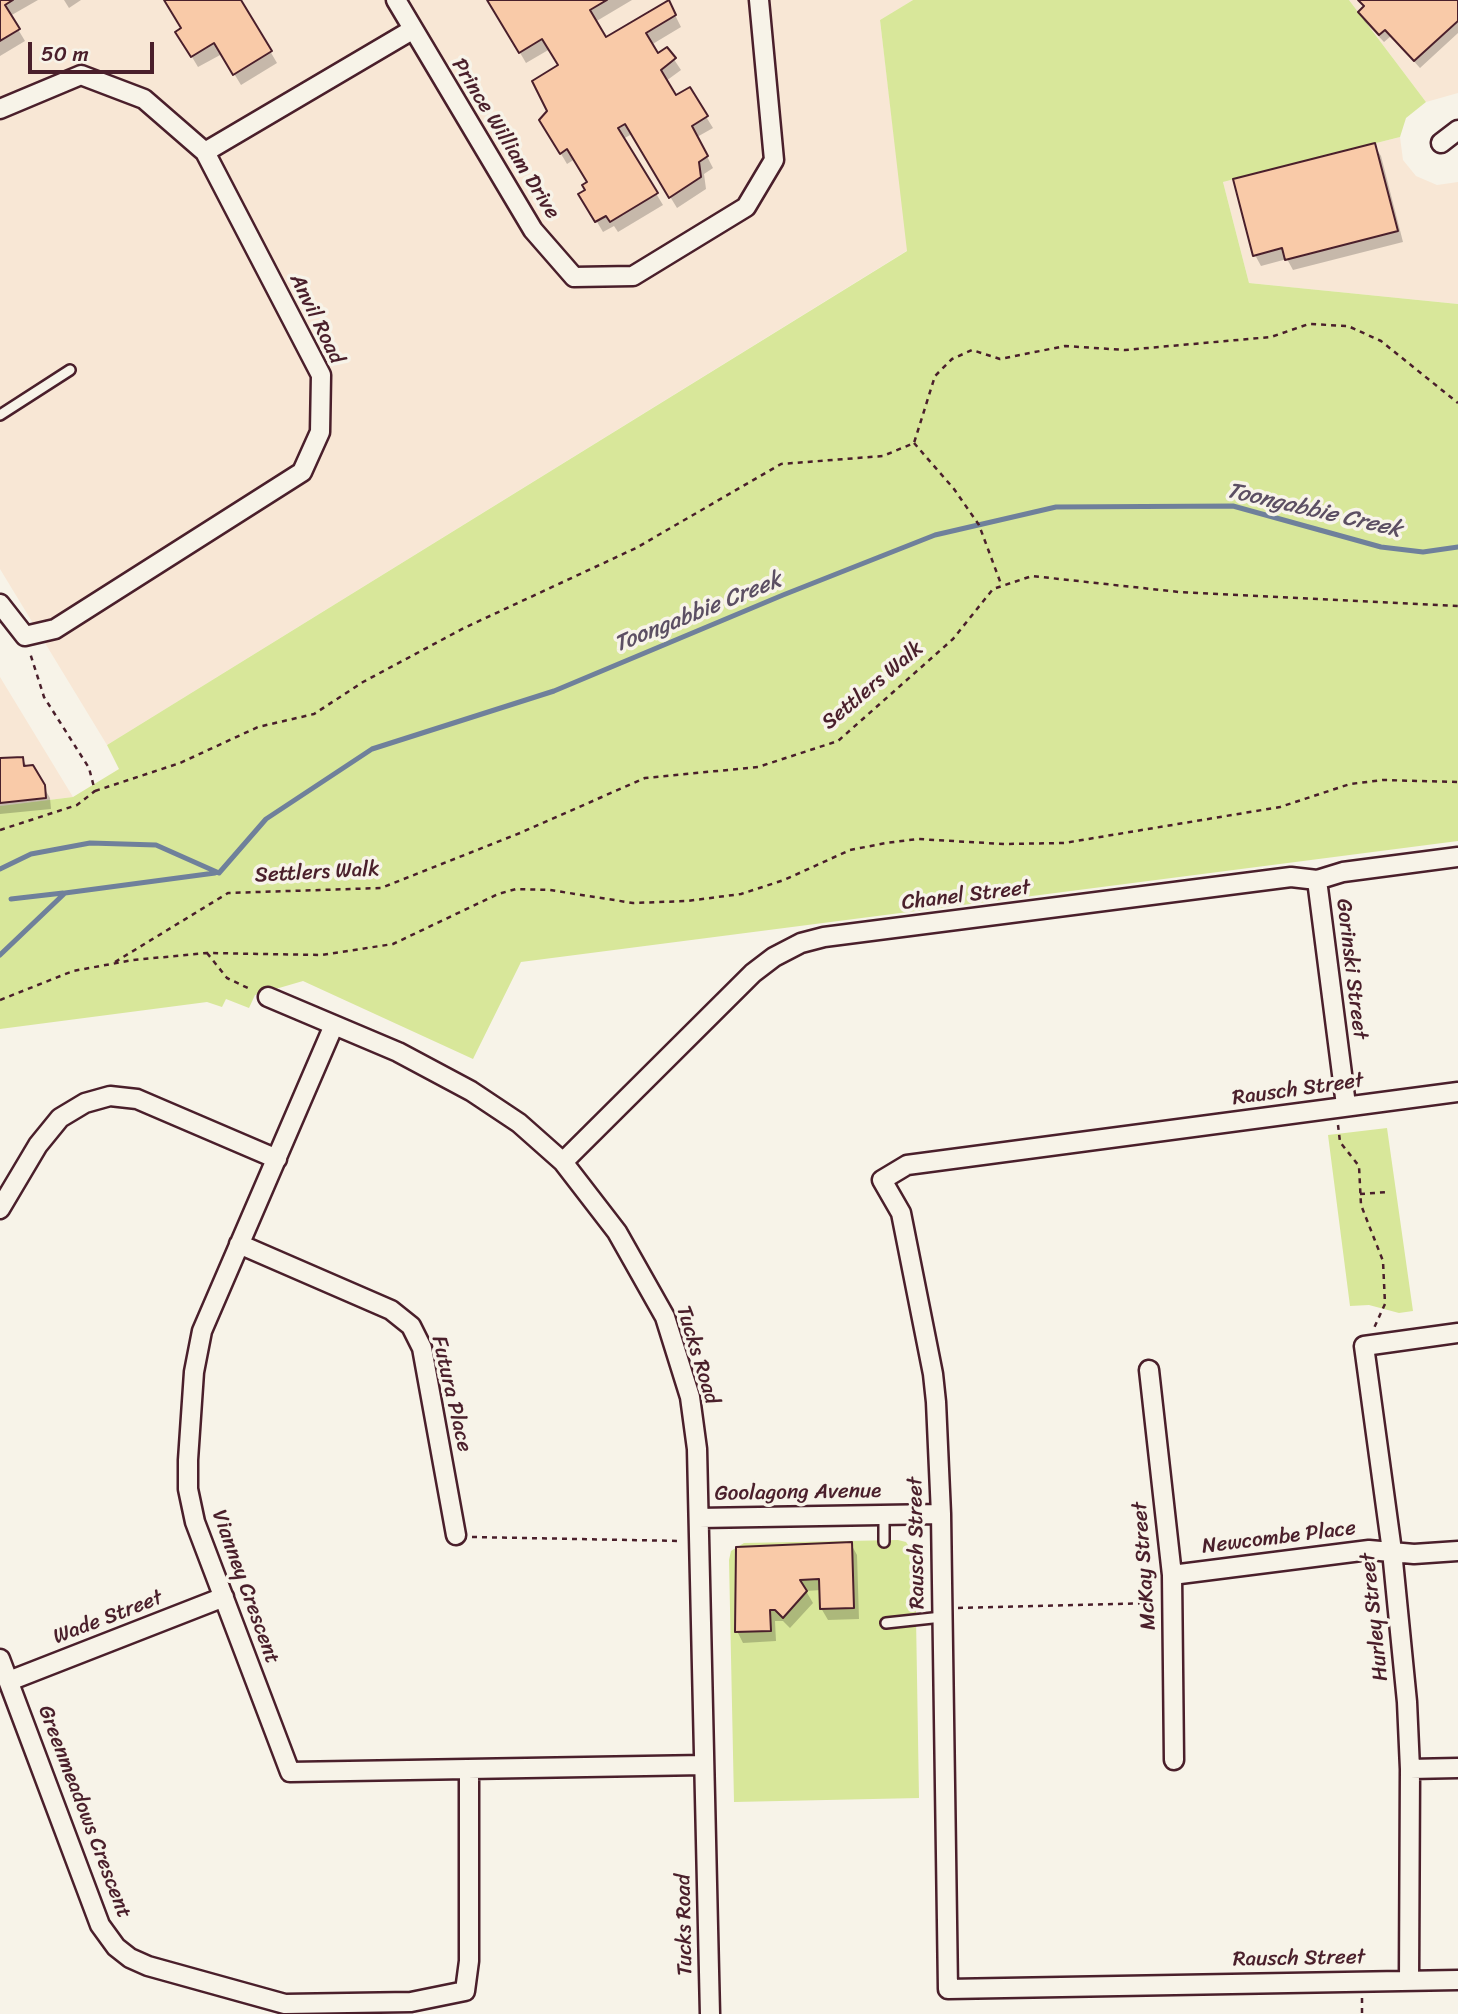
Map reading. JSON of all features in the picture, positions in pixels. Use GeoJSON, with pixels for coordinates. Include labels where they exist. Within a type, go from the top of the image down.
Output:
{"type":"FeatureCollection","features":[{"type":"Feature","properties":{"kind":"street","name":"Prince William Drive"},"geometry":{"type":"LineString","coordinates":[[396,0],[533,230],[574,276],[633,276],[746,207],[774,160],[760,0]]}},
{"type":"Feature","properties":{"kind":"street"},"geometry":{"type":"LineString","coordinates":[[205,152],[412,30]]}},
{"type":"Feature","properties":{"kind":"street","name":"Anvil Road"},"geometry":{"type":"LineString","coordinates":[[0,109],[81,75],[144,99],[205,152],[321,375],[320,432],[302,472],[55,629],[25,636]]}},
{"type":"Feature","properties":{"kind":"street"},"geometry":{"type":"LineString","coordinates":[[1441,143],[1458,130]]}},
{"type":"Feature","properties":{"kind":"street"},"geometry":{"type":"LineString","coordinates":[[0,604],[25,636]]}},
{"type":"Feature","properties":{"kind":"street","name":"Chanel Street"},"geometry":{"type":"LineString","coordinates":[[563,1162],[753,973],[774,957],[801,943],[824,937],[1291,877],[1317,880],[1343,872],[1458,857]]}},
{"type":"Feature","properties":{"kind":"street","name":"Gorinski Street"},"geometry":{"type":"LineString","coordinates":[[1317,880],[1341,1106]]}},
{"type":"Feature","properties":{"kind":"street","name":"Tucks Road"},"geometry":{"type":"LineString","coordinates":[[268,997],[398,1052],[471,1091],[519,1124],[563,1162],[617,1232],[665,1317],[690,1397],[696,1449],[710,2014]]}},
{"type":"Feature","properties":{"kind":"street","name":"Vianney Crescent"},"geometry":{"type":"LineString","coordinates":[[334,1025],[202,1331],[194,1372],[188,1460],[188,1489],[195,1522],[290,1773],[704,1765]]}},
{"type":"Feature","properties":{"kind":"street","name":"Rausch Street"},"geometry":{"type":"LineString","coordinates":[[1458,1092],[907,1165],[882,1180],[901,1213],[933,1374],[941,1514],[948,1989],[1458,1980]]}},
{"type":"Feature","properties":{"kind":"street"},"geometry":{"type":"LineString","coordinates":[[0,1209],[38,1145],[60,1118],[85,1103],[110,1096],[137,1099],[277,1159]]}},
{"type":"Feature","properties":{"kind":"street","name":"Futura Place"},"geometry":{"type":"LineString","coordinates":[[240,1244],[391,1310],[411,1326],[422,1348],[456,1535]]}},
{"type":"Feature","properties":{"kind":"street"},"geometry":{"type":"LineString","coordinates":[[1364,1346],[1458,1333]]}},
{"type":"Feature","properties":{"kind":"street","name":"Hurley Street"},"geometry":{"type":"LineString","coordinates":[[1364,1346],[1392,1551],[1410,1769],[1409,1980]]}},
{"type":"Feature","properties":{"kind":"street","name":"McKay Street"},"geometry":{"type":"LineString","coordinates":[[1149,1370],[1172,1575],[1174,1760]]}},
{"type":"Feature","properties":{"kind":"street","name":"Goolagong Avenue"},"geometry":{"type":"LineString","coordinates":[[699,1518],[941,1514]]}},
{"type":"Feature","properties":{"kind":"street","name":"Newcombe Place"},"geometry":{"type":"LineString","coordinates":[[1172,1575],[1370,1550],[1414,1554],[1458,1552]]}},
{"type":"Feature","properties":{"kind":"street","name":"Wade Street"},"geometry":{"type":"LineString","coordinates":[[9,1681],[224,1597]]}},
{"type":"Feature","properties":{"kind":"street","name":"Greenmeadows Crescent"},"geometry":{"type":"LineString","coordinates":[[0,1659],[100,1925],[116,1947],[130,1958],[148,1966],[285,2004],[411,2002],[465,1991],[469,1961],[468,1770]]}},
{"type":"Feature","properties":{"kind":"street"},"geometry":{"type":"LineString","coordinates":[[1410,1769],[1458,1768]]}},
{"type":"Feature","properties":{"kind":"lane"},"geometry":{"type":"LineString","coordinates":[[0,415],[69,370]]}},
{"type":"Feature","properties":{"kind":"lane"},"geometry":{"type":"LineString","coordinates":[[884,1514],[884,1542]]}},
{"type":"Feature","properties":{"kind":"lane"},"geometry":{"type":"LineString","coordinates":[[886,1623],[942,1612]]}},
{"type":"Feature","properties":{"kind":"path"},"geometry":{"type":"LineString","coordinates":[[0,830],[77,805],[95,792],[180,763],[258,727],[314,713],[363,682],[464,628],[636,548],[781,464],[883,456],[914,443],[935,376],[952,359],[972,350],[1000,359],[1065,346],[1125,350],[1271,337],[1309,324],[1348,326],[1381,341],[1458,403]]}},
{"type":"Feature","properties":{"kind":"path"},"geometry":{"type":"LineString","coordinates":[[914,443],[954,489],[979,525],[1002,585]]}},
{"type":"Feature","properties":{"kind":"path","name":"Settlers Walk"},"geometry":{"type":"LineString","coordinates":[[112,964],[228,893],[381,888],[520,833],[645,778],[758,767],[838,741],[953,639],[993,589],[1032,576],[1179,592],[1458,606]]}},
{"type":"Feature","properties":{"kind":"path"},"geometry":{"type":"LineString","coordinates":[[25,636],[44,697],[89,768],[95,792]]}},
{"type":"Feature","properties":{"kind":"path"},"geometry":{"type":"LineString","coordinates":[[0,1000],[73,971],[112,964],[207,953],[321,956],[371,948],[418,934],[482,901],[516,889],[550,890],[633,903],[700,899],[741,894],[784,880],[850,850],[886,843],[918,839],[1004,844],[1063,843],[1280,807],[1349,784],[1383,780],[1458,782]]}},
{"type":"Feature","properties":{"kind":"path"},"geometry":{"type":"LineString","coordinates":[[207,953],[227,978],[268,997]]}},
{"type":"Feature","properties":{"kind":"path"},"geometry":{"type":"LineString","coordinates":[[1341,1106],[1340,1142],[1359,1166],[1360,1194],[1365,1217],[1383,1261],[1384,1313],[1364,1346]]}},
{"type":"Feature","properties":{"kind":"path"},"geometry":{"type":"LineString","coordinates":[[1360,1194],[1388,1192]]}},
{"type":"Feature","properties":{"kind":"path"},"geometry":{"type":"LineString","coordinates":[[456,1535],[489,1539],[699,1541]]}},
{"type":"Feature","properties":{"kind":"path"},"geometry":{"type":"LineString","coordinates":[[942,1612],[1172,1603]]}},
{"type":"Feature","properties":{"kind":"shaded area"},"geometry":{"type":"Polygon","coordinates":[[[0,0],[913,0],[880,20],[908,250],[107,745],[0,569],[0,0]]]}},
{"type":"Feature","properties":{"kind":"shaded area"},"geometry":{"type":"Polygon","coordinates":[[[1349,0],[1458,0],[1458,93],[1426,102],[1349,0]]]}},
{"type":"Feature","properties":{"kind":"shaded area"},"geometry":{"type":"Polygon","coordinates":[[[1400,137],[1403,160],[1416,176],[1437,185],[1458,182],[1458,304],[1249,283],[1223,182],[1400,137]]]}},
{"type":"Feature","properties":{"kind":"shaded area"},"geometry":{"type":"Polygon","coordinates":[[[0,677],[73,797],[0,806],[0,677]]]}},
{"type":"Feature","properties":{"kind":"green space"},"geometry":{"type":"Polygon","coordinates":[[[913,0],[1349,0],[1426,102],[1406,118],[1400,137],[1223,182],[1249,283],[1458,304],[1458,841],[521,962],[473,1059],[303,981],[255,995],[249,1008],[226,999],[222,1007],[207,1002],[0,1029],[0,806],[73,797],[119,769],[107,745],[907,251],[880,20],[913,0]]]}},
{"type":"Feature","properties":{"kind":"green space"},"geometry":{"type":"Polygon","coordinates":[[[1387,1128],[1413,1311],[1399,1313],[1369,1305],[1350,1306],[1328,1135],[1387,1128]]]}},
{"type":"Feature","properties":{"kind":"green space"},"geometry":{"type":"Polygon","coordinates":[[[906,1542],[915,1556],[919,1798],[734,1802],[729,1560],[731,1551],[744,1543],[906,1542]]]}},
{"type":"Feature","properties":{"kind":"building"},"geometry":{"type":"Polygon","coordinates":[[[0,0],[13,0],[5,5],[20,29],[0,41],[0,0]]]}},
{"type":"Feature","properties":{"kind":"building"},"geometry":{"type":"Polygon","coordinates":[[[164,0],[241,0],[272,51],[233,75],[214,43],[191,57],[175,32],[181,28],[164,0]]]}},
{"type":"Feature","properties":{"kind":"building"},"geometry":{"type":"Polygon","coordinates":[[[487,0],[607,0],[590,10],[606,37],[669,0],[676,15],[646,33],[658,53],[667,47],[676,58],[661,70],[676,95],[690,87],[708,116],[692,126],[708,156],[699,162],[701,177],[669,198],[625,124],[618,128],[658,193],[610,222],[606,216],[595,222],[578,194],[585,190],[582,185],[587,182],[567,149],[560,154],[539,120],[547,111],[532,81],[558,65],[542,39],[519,53],[487,0]]]}},
{"type":"Feature","properties":{"kind":"building"},"geometry":{"type":"Polygon","coordinates":[[[1358,0],[1458,0],[1458,21],[1414,61],[1385,30],[1379,35],[1358,12],[1364,6],[1358,0]]]}},
{"type":"Feature","properties":{"kind":"building"},"geometry":{"type":"Polygon","coordinates":[[[1375,143],[1398,231],[1285,260],[1282,248],[1253,256],[1233,179],[1375,143]]]}},
{"type":"Feature","properties":{"kind":"building"},"geometry":{"type":"Polygon","coordinates":[[[23,757],[24,766],[33,765],[45,785],[46,798],[0,803],[0,758],[23,757]]]}},
{"type":"Feature","properties":{"kind":"building"},"geometry":{"type":"Polygon","coordinates":[[[852,1542],[854,1608],[820,1609],[819,1579],[800,1580],[807,1591],[783,1618],[775,1610],[770,1610],[771,1631],[735,1632],[736,1547],[852,1542]]]}},
{"type":"Feature","properties":{"kind":"waterway","name":"Toongabbie Creek"},"geometry":{"type":"LineString","coordinates":[[0,869],[31,854],[90,843],[156,845],[219,873],[266,819],[372,749],[554,691],[935,535],[1056,507],[1233,506],[1381,547],[1423,552],[1458,547]]}},
{"type":"Feature","properties":{"kind":"waterway"},"geometry":{"type":"LineString","coordinates":[[0,955],[65,893],[215,873]]}},
{"type":"Feature","properties":{"kind":"waterway"},"geometry":{"type":"LineString","coordinates":[[11,899],[63,893]]}}]}
